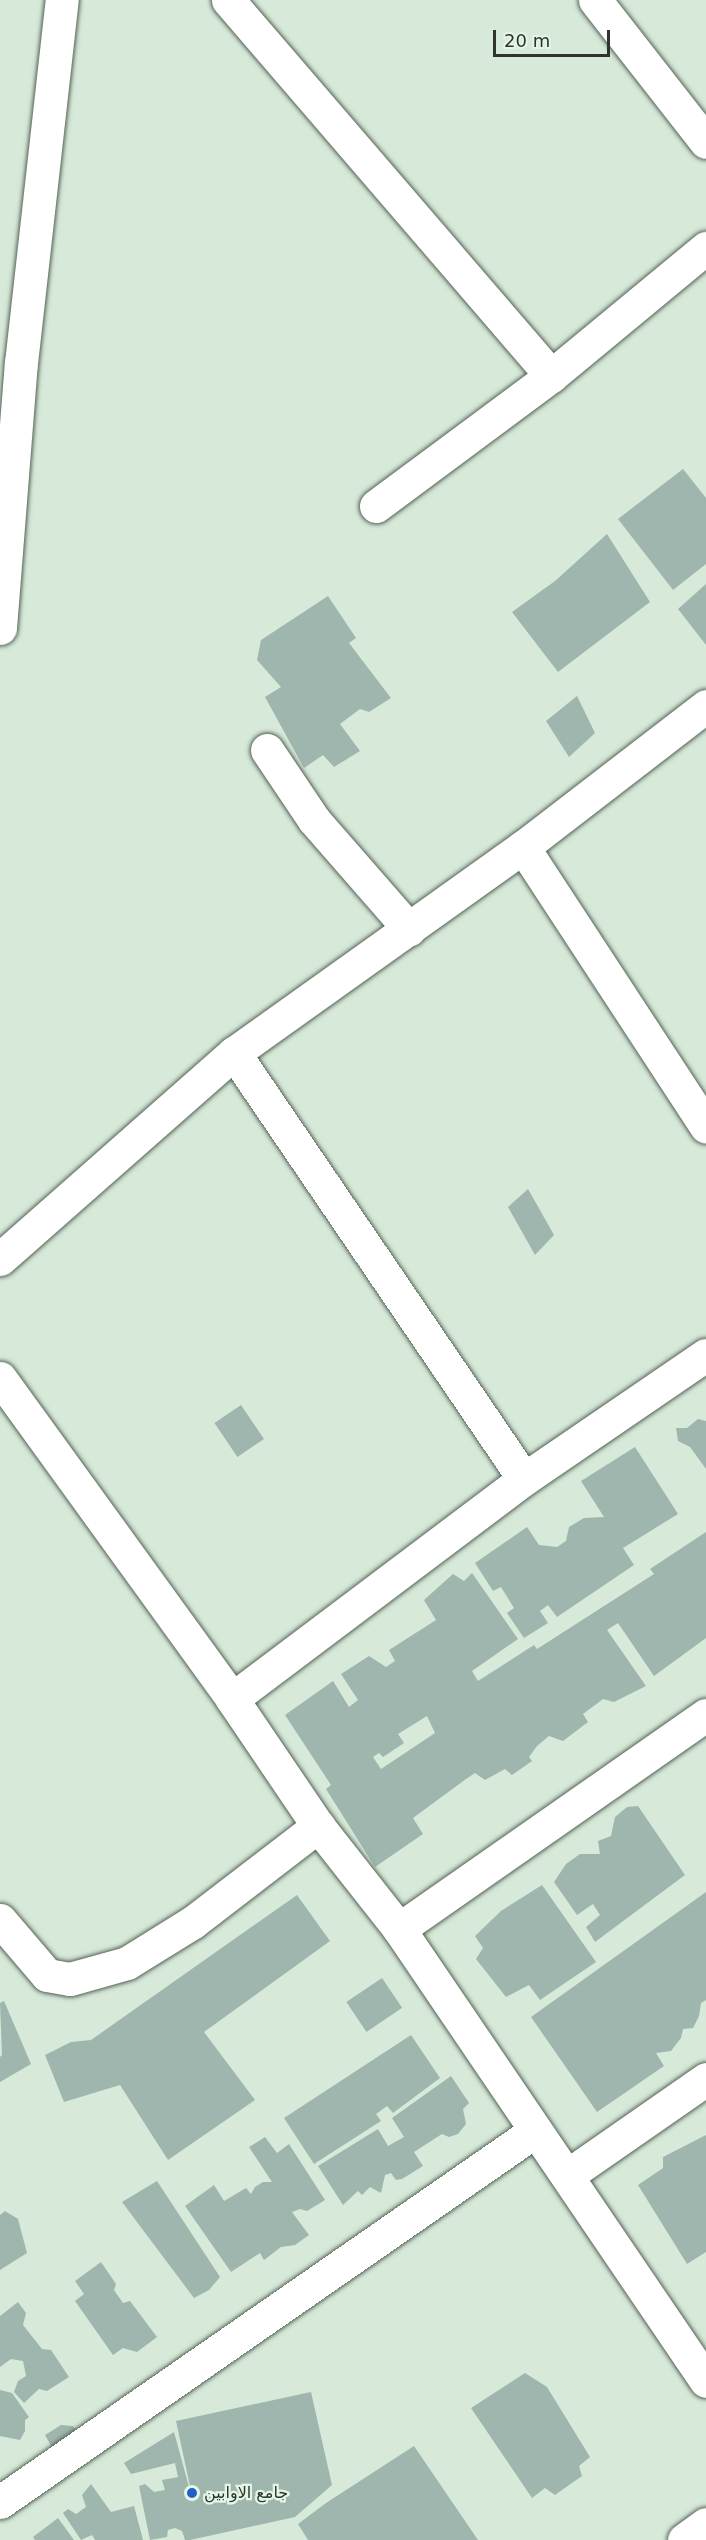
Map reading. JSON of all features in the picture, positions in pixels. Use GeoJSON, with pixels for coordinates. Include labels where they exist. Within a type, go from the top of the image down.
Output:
{"type":"FeatureCollection","features":[{"type":"Feature","properties":{"kind":"street"},"geometry":{"type":"LineString","coordinates":[[0,628],[21,363],[62,0]]}},
{"type":"Feature","properties":{"kind":"street"},"geometry":{"type":"LineString","coordinates":[[228,0],[551,376]]}},
{"type":"Feature","properties":{"kind":"street"},"geometry":{"type":"LineString","coordinates":[[595,0],[706,142]]}},
{"type":"Feature","properties":{"kind":"street"},"geometry":{"type":"LineString","coordinates":[[376,506],[551,376],[706,248]]}},
{"type":"Feature","properties":{"kind":"street"},"geometry":{"type":"LineString","coordinates":[[0,1259],[234,1053],[523,847],[706,706]]}},
{"type":"Feature","properties":{"kind":"street"},"geometry":{"type":"LineString","coordinates":[[267,750],[314,820],[409,930]]}},
{"type":"Feature","properties":{"kind":"street"},"geometry":{"type":"LineString","coordinates":[[523,847],[706,1127]]}},
{"type":"Feature","properties":{"kind":"street"},"geometry":{"type":"LineString","coordinates":[[234,1053],[524,1479]]}},
{"type":"Feature","properties":{"kind":"street"},"geometry":{"type":"LineString","coordinates":[[232,1699],[524,1479],[706,1355]]}},
{"type":"Feature","properties":{"kind":"street"},"geometry":{"type":"LineString","coordinates":[[0,1378],[232,1699],[318,1826],[399,1929],[706,2381]]}},
{"type":"Feature","properties":{"kind":"street"},"geometry":{"type":"LineString","coordinates":[[399,1929],[706,1715]]}},
{"type":"Feature","properties":{"kind":"street"},"geometry":{"type":"LineString","coordinates":[[0,1920],[47,1975],[70,1979],[127,1963],[193,1922],[318,1826]]}},
{"type":"Feature","properties":{"kind":"street"},"geometry":{"type":"LineString","coordinates":[[568,2175],[706,2079]]}},
{"type":"Feature","properties":{"kind":"street"},"geometry":{"type":"LineString","coordinates":[[0,2502],[535,2131]]}},
{"type":"Feature","properties":{"kind":"street"},"geometry":{"type":"LineString","coordinates":[[684,2540],[706,2524]]}},
{"type":"Feature","properties":{"kind":"building"},"geometry":{"type":"Polygon","coordinates":[[[683,469],[706,498],[706,564],[673,590],[618,519],[683,469]]]}},
{"type":"Feature","properties":{"kind":"building"},"geometry":{"type":"Polygon","coordinates":[[[607,534],[650,602],[558,672],[512,612],[555,581],[607,534]]]}},
{"type":"Feature","properties":{"kind":"building"},"geometry":{"type":"Polygon","coordinates":[[[706,584],[706,645],[678,609],[706,584]]]}},
{"type":"Feature","properties":{"kind":"building"},"geometry":{"type":"Polygon","coordinates":[[[328,596],[356,638],[349,643],[391,698],[369,712],[360,709],[340,724],[360,751],[334,767],[323,755],[304,768],[265,697],[281,687],[257,660],[261,640],[328,596]]]}},
{"type":"Feature","properties":{"kind":"building"},"geometry":{"type":"Polygon","coordinates":[[[577,696],[595,733],[569,757],[546,721],[577,696]]]}},
{"type":"Feature","properties":{"kind":"building"},"geometry":{"type":"Polygon","coordinates":[[[528,1189],[554,1235],[535,1255],[508,1207],[528,1189]]]}},
{"type":"Feature","properties":{"kind":"building"},"geometry":{"type":"Polygon","coordinates":[[[241,1405],[264,1439],[237,1457],[214,1423],[241,1405]]]}},
{"type":"Feature","properties":{"kind":"building"},"geometry":{"type":"Polygon","coordinates":[[[698,1419],[706,1421],[706,1469],[690,1447],[678,1441],[676,1428],[687,1428],[698,1419]]]}},
{"type":"Feature","properties":{"kind":"building"},"geometry":{"type":"Polygon","coordinates":[[[635,1447],[678,1514],[623,1548],[634,1565],[557,1617],[548,1605],[540,1611],[548,1623],[524,1638],[507,1613],[514,1608],[501,1587],[493,1591],[475,1563],[527,1527],[539,1545],[557,1547],[566,1541],[569,1527],[584,1518],[604,1517],[581,1481],[635,1447]]]}},
{"type":"Feature","properties":{"kind":"building"},"geometry":{"type":"Polygon","coordinates":[[[706,1532],[706,1638],[654,1676],[618,1623],[607,1630],[646,1686],[614,1702],[603,1699],[583,1714],[588,1722],[563,1741],[549,1736],[529,1757],[532,1761],[512,1775],[505,1769],[485,1780],[475,1773],[466,1779],[413,1818],[423,1834],[375,1867],[326,1789],[331,1785],[285,1715],[333,1681],[349,1707],[358,1700],[341,1674],[369,1656],[386,1667],[395,1661],[389,1650],[436,1620],[424,1600],[453,1574],[464,1581],[472,1573],[518,1639],[472,1671],[478,1681],[534,1645],[537,1649],[654,1574],[650,1569],[706,1532]],[[427,1716],[398,1734],[404,1743],[383,1757],[379,1753],[373,1757],[381,1769],[435,1733],[427,1716]]]}},
{"type":"Feature","properties":{"kind":"building"},"geometry":{"type":"Polygon","coordinates":[[[638,1806],[685,1875],[595,1942],[586,1927],[600,1915],[593,1904],[577,1915],[554,1882],[566,1864],[580,1854],[600,1854],[598,1841],[611,1836],[615,1817],[627,1807],[638,1806]]]}},
{"type":"Feature","properties":{"kind":"building"},"geometry":{"type":"Polygon","coordinates":[[[542,1885],[596,1962],[540,2000],[529,1985],[506,1997],[476,1959],[483,1948],[475,1936],[501,1911],[542,1885]]]}},
{"type":"Feature","properties":{"kind":"building"},"geometry":{"type":"Polygon","coordinates":[[[706,1892],[706,2000],[701,2003],[699,2016],[693,2028],[683,2029],[681,2038],[671,2051],[656,2053],[664,2066],[597,2112],[531,2017],[706,1892]]]}},
{"type":"Feature","properties":{"kind":"building"},"geometry":{"type":"Polygon","coordinates":[[[297,1895],[330,1941],[204,2032],[255,2100],[168,2160],[120,2085],[64,2102],[45,2055],[71,2042],[91,2040],[297,1895]]]}},
{"type":"Feature","properties":{"kind":"building"},"geometry":{"type":"Polygon","coordinates":[[[382,1978],[402,2008],[366,2032],[346,2002],[382,1978]]]}},
{"type":"Feature","properties":{"kind":"building"},"geometry":{"type":"Polygon","coordinates":[[[4,2001],[31,2064],[0,2082],[0,2057],[2,2055],[0,2003],[4,2001]]]}},
{"type":"Feature","properties":{"kind":"building"},"geometry":{"type":"Polygon","coordinates":[[[411,2035],[440,2078],[393,2113],[387,2106],[376,2114],[381,2121],[314,2164],[284,2118],[411,2035]]]}},
{"type":"Feature","properties":{"kind":"building"},"geometry":{"type":"Polygon","coordinates":[[[451,2076],[469,2103],[463,2109],[466,2124],[458,2134],[449,2137],[442,2134],[414,2152],[423,2166],[402,2179],[396,2180],[391,2173],[385,2175],[381,2193],[370,2187],[362,2195],[358,2191],[343,2205],[318,2166],[378,2129],[388,2146],[404,2137],[392,2118],[451,2076]]]}},
{"type":"Feature","properties":{"kind":"building"},"geometry":{"type":"Polygon","coordinates":[[[706,2135],[706,2252],[687,2264],[638,2185],[663,2168],[663,2157],[706,2135]]]}},
{"type":"Feature","properties":{"kind":"building"},"geometry":{"type":"Polygon","coordinates":[[[265,2137],[277,2153],[289,2144],[325,2200],[307,2211],[300,2209],[292,2212],[309,2235],[295,2245],[281,2247],[264,2260],[260,2253],[231,2272],[185,2206],[214,2185],[224,2201],[246,2188],[251,2194],[255,2187],[263,2182],[272,2182],[249,2147],[265,2137]]]}},
{"type":"Feature","properties":{"kind":"building"},"geometry":{"type":"Polygon","coordinates":[[[157,2181],[220,2277],[209,2290],[194,2298],[122,2202],[157,2181]]]}},
{"type":"Feature","properties":{"kind":"building"},"geometry":{"type":"Polygon","coordinates":[[[5,2211],[18,2219],[27,2253],[0,2270],[0,2215],[5,2211]]]}},
{"type":"Feature","properties":{"kind":"building"},"geometry":{"type":"Polygon","coordinates":[[[101,2262],[116,2284],[114,2290],[123,2303],[130,2301],[157,2337],[137,2352],[123,2348],[113,2355],[75,2301],[84,2294],[75,2281],[101,2262]]]}},
{"type":"Feature","properties":{"kind":"building"},"geometry":{"type":"Polygon","coordinates":[[[18,2302],[26,2313],[23,2325],[42,2349],[51,2350],[69,2377],[47,2391],[39,2389],[24,2403],[14,2392],[18,2381],[26,2376],[23,2361],[11,2359],[0,2367],[0,2316],[18,2302]]]}},
{"type":"Feature","properties":{"kind":"building"},"geometry":{"type":"Polygon","coordinates":[[[525,2373],[547,2387],[590,2457],[579,2466],[582,2476],[555,2495],[545,2488],[532,2498],[471,2408],[525,2373]]]}},
{"type":"Feature","properties":{"kind":"building"},"geometry":{"type":"Polygon","coordinates":[[[0,2390],[12,2393],[29,2417],[25,2420],[25,2431],[20,2440],[0,2436],[0,2390]]]}},
{"type":"Feature","properties":{"kind":"building"},"geometry":{"type":"Polygon","coordinates":[[[311,2392],[332,2485],[295,2517],[190,2540],[185,2540],[182,2531],[175,2528],[168,2530],[167,2537],[150,2540],[139,2486],[145,2484],[154,2492],[165,2490],[162,2480],[178,2477],[175,2463],[131,2474],[124,2463],[174,2432],[194,2505],[176,2421],[311,2392]]]}},
{"type":"Feature","properties":{"kind":"building"},"geometry":{"type":"Polygon","coordinates":[[[61,2425],[73,2426],[80,2436],[54,2451],[45,2435],[61,2425]]]}},
{"type":"Feature","properties":{"kind":"building"},"geometry":{"type":"Polygon","coordinates":[[[414,2446],[478,2540],[308,2540],[298,2524],[326,2503],[414,2446]]]}},
{"type":"Feature","properties":{"kind":"building"},"geometry":{"type":"Polygon","coordinates":[[[91,2484],[111,2512],[134,2506],[143,2540],[95,2540],[92,2535],[81,2540],[63,2513],[68,2509],[76,2514],[86,2507],[82,2495],[91,2484]]]}},
{"type":"Feature","properties":{"kind":"building"},"geometry":{"type":"Polygon","coordinates":[[[58,2518],[74,2540],[35,2540],[33,2537],[58,2518]]]}},
{"type":"Feature","properties":{"kind":"place","name":"جامع الاوابين"},"geometry":{"type":"Point","coordinates":[192,2493]}}]}
